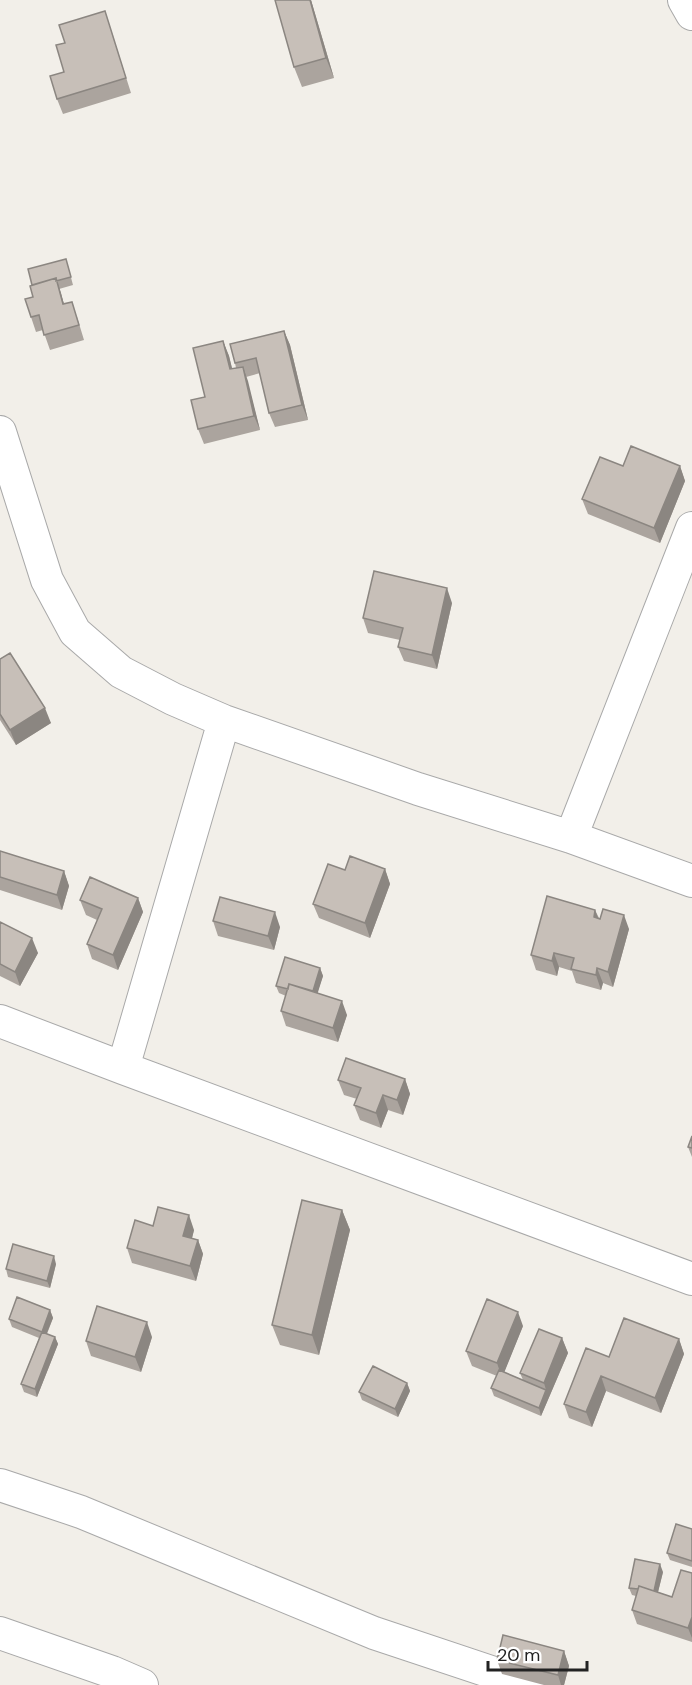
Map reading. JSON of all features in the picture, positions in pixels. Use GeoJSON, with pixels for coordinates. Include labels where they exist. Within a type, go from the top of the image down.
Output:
{"type":"FeatureCollection","features":[{"type":"Feature","properties":{"kind":"street"},"geometry":{"type":"LineString","coordinates":[[684,0],[692,14]]}},
{"type":"Feature","properties":{"kind":"street"},"geometry":{"type":"LineString","coordinates":[[0,432],[14,519],[75,632],[121,672],[172,699],[224,721],[418,789],[571,837],[692,881]]}},
{"type":"Feature","properties":{"kind":"street"},"geometry":{"type":"LineString","coordinates":[[571,837],[692,528]]}},
{"type":"Feature","properties":{"kind":"street"},"geometry":{"type":"LineString","coordinates":[[123,1068],[224,721]]}},
{"type":"Feature","properties":{"kind":"street"},"geometry":{"type":"LineString","coordinates":[[0,1021],[692,1278]]}},
{"type":"Feature","properties":{"kind":"street"},"geometry":{"type":"LineString","coordinates":[[0,1485],[91,1516],[374,1633],[530,1685]]}},
{"type":"Feature","properties":{"kind":"street"},"geometry":{"type":"LineString","coordinates":[[0,1633],[112,1672],[142,1685]]}},
{"type":"Feature","properties":{"kind":"building"},"geometry":{"type":"Polygon","coordinates":[[[275,0],[310,0],[326,58],[294,67],[275,0]]]}},
{"type":"Feature","properties":{"kind":"building"},"geometry":{"type":"Polygon","coordinates":[[[105,11],[126,78],[57,99],[50,76],[64,72],[56,45],[65,43],[59,25],[105,11]]]}},
{"type":"Feature","properties":{"kind":"building"},"geometry":{"type":"Polygon","coordinates":[[[66,259],[71,277],[56,281],[56,278],[32,285],[28,269],[66,259]]]}},
{"type":"Feature","properties":{"kind":"building"},"geometry":{"type":"Polygon","coordinates":[[[56,278],[63,304],[72,302],[79,325],[44,335],[39,315],[31,317],[25,299],[33,297],[30,286],[56,278]]]}},
{"type":"Feature","properties":{"kind":"building"},"geometry":{"type":"Polygon","coordinates":[[[284,331],[302,405],[269,413],[256,358],[235,363],[230,344],[284,331]]]}},
{"type":"Feature","properties":{"kind":"building"},"geometry":{"type":"Polygon","coordinates":[[[223,341],[230,369],[243,367],[254,416],[198,429],[191,400],[205,397],[193,348],[223,341]]]}},
{"type":"Feature","properties":{"kind":"building"},"geometry":{"type":"Polygon","coordinates":[[[631,446],[680,466],[654,528],[582,499],[600,457],[623,466],[631,446]]]}},
{"type":"Feature","properties":{"kind":"building"},"geometry":{"type":"Polygon","coordinates":[[[374,571],[447,588],[432,655],[398,647],[403,628],[363,618],[374,571]]]}},
{"type":"Feature","properties":{"kind":"building"},"geometry":{"type":"Polygon","coordinates":[[[10,653],[45,708],[10,730],[0,714],[0,659],[10,653]]]}},
{"type":"Feature","properties":{"kind":"building"},"geometry":{"type":"Polygon","coordinates":[[[0,851],[64,871],[57,895],[0,877],[0,851]]]}},
{"type":"Feature","properties":{"kind":"building"},"geometry":{"type":"Polygon","coordinates":[[[350,856],[385,869],[365,923],[313,904],[328,864],[345,870],[350,856]]]}},
{"type":"Feature","properties":{"kind":"building"},"geometry":{"type":"Polygon","coordinates":[[[90,877],[138,898],[113,955],[87,944],[102,909],[80,900],[90,877]]]}},
{"type":"Feature","properties":{"kind":"building"},"geometry":{"type":"Polygon","coordinates":[[[547,896],[595,910],[594,917],[600,919],[603,909],[624,915],[608,972],[597,968],[596,975],[571,969],[574,958],[554,953],[552,961],[531,955],[547,896]]]}},
{"type":"Feature","properties":{"kind":"building"},"geometry":{"type":"Polygon","coordinates":[[[220,897],[275,912],[268,936],[213,921],[220,897]]]}},
{"type":"Feature","properties":{"kind":"building"},"geometry":{"type":"Polygon","coordinates":[[[0,922],[32,938],[15,972],[0,964],[0,922]]]}},
{"type":"Feature","properties":{"kind":"building"},"geometry":{"type":"Polygon","coordinates":[[[285,957],[320,968],[313,991],[289,984],[288,989],[276,986],[285,957]]]}},
{"type":"Feature","properties":{"kind":"building"},"geometry":{"type":"Polygon","coordinates":[[[289,984],[342,1001],[333,1028],[281,1011],[289,984]]]}},
{"type":"Feature","properties":{"kind":"building"},"geometry":{"type":"Polygon","coordinates":[[[346,1058],[405,1079],[397,1100],[383,1095],[376,1113],[354,1105],[361,1088],[338,1080],[346,1058]]]}},
{"type":"Feature","properties":{"kind":"building"},"geometry":{"type":"Polygon","coordinates":[[[692,1136],[692,1148],[688,1147],[692,1136]]]}},
{"type":"Feature","properties":{"kind":"building"},"geometry":{"type":"Polygon","coordinates":[[[302,1200],[342,1210],[312,1335],[272,1325],[302,1200]]]}},
{"type":"Feature","properties":{"kind":"building"},"geometry":{"type":"Polygon","coordinates":[[[158,1207],[189,1215],[183,1236],[198,1240],[190,1266],[127,1248],[135,1220],[153,1226],[158,1207]]]}},
{"type":"Feature","properties":{"kind":"building"},"geometry":{"type":"Polygon","coordinates":[[[13,1244],[54,1256],[47,1281],[6,1269],[13,1244]]]}},
{"type":"Feature","properties":{"kind":"building"},"geometry":{"type":"Polygon","coordinates":[[[17,1297],[50,1310],[42,1332],[9,1319],[17,1297]]]}},
{"type":"Feature","properties":{"kind":"building"},"geometry":{"type":"Polygon","coordinates":[[[487,1299],[518,1312],[497,1363],[466,1351],[487,1299]]]}},
{"type":"Feature","properties":{"kind":"building"},"geometry":{"type":"Polygon","coordinates":[[[97,1306],[147,1322],[135,1357],[86,1341],[97,1306]]]}},
{"type":"Feature","properties":{"kind":"building"},"geometry":{"type":"Polygon","coordinates":[[[624,1318],[679,1339],[655,1398],[601,1376],[586,1412],[564,1404],[586,1348],[609,1357],[624,1318]]]}},
{"type":"Feature","properties":{"kind":"building"},"geometry":{"type":"Polygon","coordinates":[[[539,1329],[562,1338],[544,1383],[520,1373],[539,1329]]]}},
{"type":"Feature","properties":{"kind":"building"},"geometry":{"type":"Polygon","coordinates":[[[42,1332],[55,1337],[35,1389],[21,1384],[42,1332]]]}},
{"type":"Feature","properties":{"kind":"building"},"geometry":{"type":"Polygon","coordinates":[[[373,1366],[407,1383],[395,1409],[359,1392],[373,1366]]]}},
{"type":"Feature","properties":{"kind":"building"},"geometry":{"type":"Polygon","coordinates":[[[499,1370],[546,1390],[539,1408],[491,1388],[499,1370]]]}},
{"type":"Feature","properties":{"kind":"building"},"geometry":{"type":"Polygon","coordinates":[[[676,1524],[692,1529],[692,1561],[667,1553],[676,1524]]]}},
{"type":"Feature","properties":{"kind":"building"},"geometry":{"type":"Polygon","coordinates":[[[635,1559],[660,1564],[654,1591],[639,1586],[638,1589],[629,1588],[635,1559]]]}},
{"type":"Feature","properties":{"kind":"building"},"geometry":{"type":"Polygon","coordinates":[[[681,1570],[692,1573],[692,1617],[688,1628],[632,1610],[639,1586],[672,1597],[681,1570]]]}},
{"type":"Feature","properties":{"kind":"building"},"geometry":{"type":"Polygon","coordinates":[[[503,1635],[564,1651],[558,1675],[497,1660],[503,1635]]]}}]}
